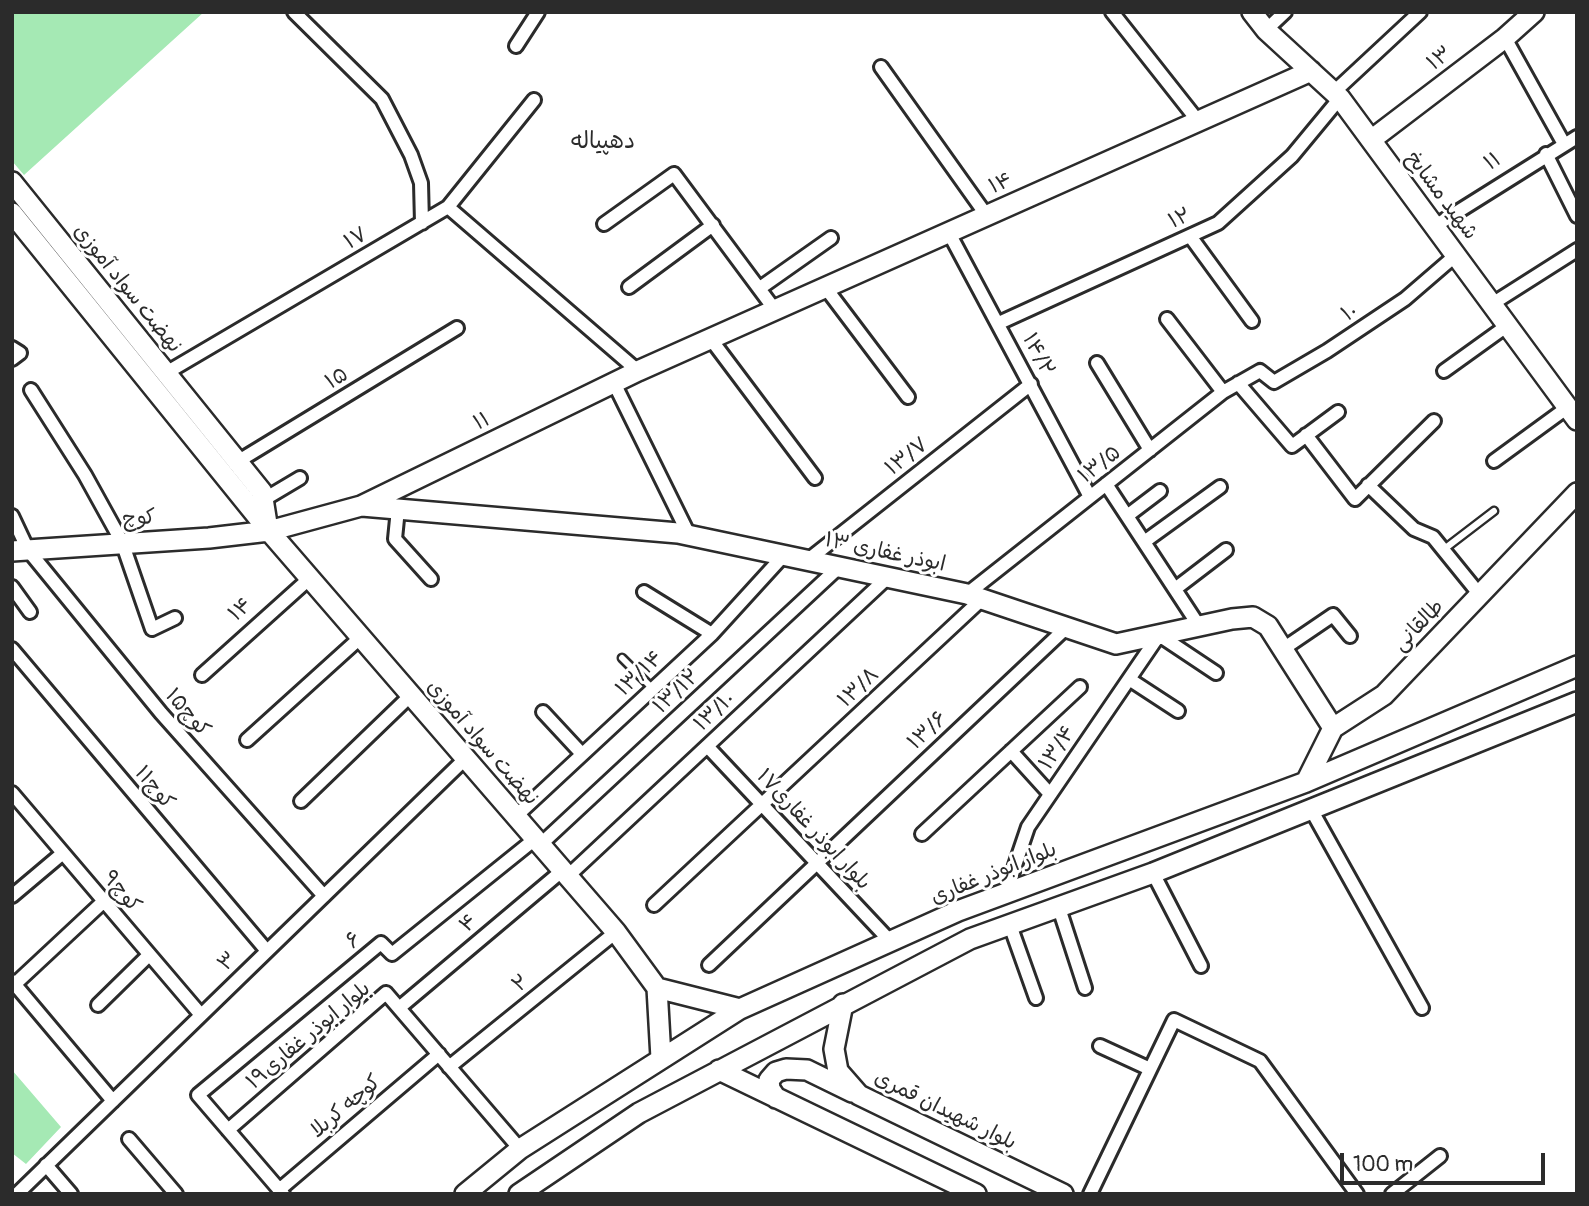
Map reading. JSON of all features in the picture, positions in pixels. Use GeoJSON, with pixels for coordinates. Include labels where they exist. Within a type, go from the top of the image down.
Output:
{"type":"FeatureCollection","features":[{"type":"Feature","properties":{"kind":"street"},"geometry":{"type":"LineString","coordinates":[[294,12],[382,99],[411,155],[421,183],[422,223]]}},
{"type":"Feature","properties":{"kind":"street"},"geometry":{"type":"LineString","coordinates":[[516,46],[538,12]]}},
{"type":"Feature","properties":{"kind":"street"},"geometry":{"type":"LineString","coordinates":[[1112,12],[1198,121]]}},
{"type":"Feature","properties":{"kind":"street","name":"شهید مشایخ"},"geometry":{"type":"LineString","coordinates":[[1252,12],[1266,30],[1337,95],[1492,304],[1571,405]]}},
{"type":"Feature","properties":{"kind":"street"},"geometry":{"type":"LineString","coordinates":[[1266,30],[1285,12]]}},
{"type":"Feature","properties":{"kind":"street"},"geometry":{"type":"LineString","coordinates":[[1337,95],[1420,12]]}},
{"type":"Feature","properties":{"kind":"street","name":"۱۳"},"geometry":{"type":"LineString","coordinates":[[1371,140],[1505,38],[1534,12]]}},
{"type":"Feature","properties":{"kind":"street"},"geometry":{"type":"LineString","coordinates":[[1505,38],[1564,144]]}},
{"type":"Feature","properties":{"kind":"street"},"geometry":{"type":"LineString","coordinates":[[881,67],[987,216]]}},
{"type":"Feature","properties":{"kind":"street","name":"۱۴"},"geometry":{"type":"LineString","coordinates":[[710,338],[1311,71]]}},
{"type":"Feature","properties":{"kind":"street","name":"۱۲"},"geometry":{"type":"LineString","coordinates":[[999,323],[1218,223],[1292,156],[1337,95]]}},
{"type":"Feature","properties":{"kind":"street","name":"۱۷"},"geometry":{"type":"LineString","coordinates":[[166,373],[448,207],[534,100]]}},
{"type":"Feature","properties":{"kind":"street","name":"۱۱"},"geometry":{"type":"LineString","coordinates":[[1435,226],[1577,137]]}},
{"type":"Feature","properties":{"kind":"street"},"geometry":{"type":"LineString","coordinates":[[1546,155],[1577,216]]}},
{"type":"Feature","properties":{"kind":"street"},"geometry":{"type":"LineString","coordinates":[[604,224],[674,174],[775,310]]}},
{"type":"Feature","properties":{"kind":"street","name":"نهضت سواد آموزی"},"geometry":{"type":"LineString","coordinates":[[12,182],[262,492],[268,531]]}},
{"type":"Feature","properties":{"kind":"street"},"geometry":{"type":"LineString","coordinates":[[448,207],[638,371]]}},
{"type":"Feature","properties":{"kind":"street","name":"نهضت سواد آموزی"},"geometry":{"type":"LineString","coordinates":[[12,213],[268,531],[616,932],[657,988]]}},
{"type":"Feature","properties":{"kind":"street"},"geometry":{"type":"LineString","coordinates":[[629,287],[713,225]]}},
{"type":"Feature","properties":{"kind":"street","name":"۱۴/۲"},"geometry":{"type":"LineString","coordinates":[[949,233],[1090,497]]}},
{"type":"Feature","properties":{"kind":"street"},"geometry":{"type":"LineString","coordinates":[[1190,236],[1252,321]]}},
{"type":"Feature","properties":{"kind":"street"},"geometry":{"type":"LineString","coordinates":[[760,288],[831,238]]}},
{"type":"Feature","properties":{"kind":"street"},"geometry":{"type":"LineString","coordinates":[[1492,304],[1577,250]]}},
{"type":"Feature","properties":{"kind":"street","name":"۱۰"},"geometry":{"type":"LineString","coordinates":[[1259,371],[1274,382],[1327,351],[1405,299],[1456,255]]}},
{"type":"Feature","properties":{"kind":"street"},"geometry":{"type":"LineString","coordinates":[[825,287],[908,397]]}},
{"type":"Feature","properties":{"kind":"street"},"geometry":{"type":"LineString","coordinates":[[1167,319],[1223,392]]}},
{"type":"Feature","properties":{"kind":"street"},"geometry":{"type":"LineString","coordinates":[[1444,371],[1508,325]]}},
{"type":"Feature","properties":{"kind":"street","name":"۱۵"},"geometry":{"type":"LineString","coordinates":[[237,462],[457,328]]}},
{"type":"Feature","properties":{"kind":"street"},"geometry":{"type":"LineString","coordinates":[[710,338],[815,478]]}},
{"type":"Feature","properties":{"kind":"street","name":"۱۱"},"geometry":{"type":"LineString","coordinates":[[268,531],[361,506],[710,338]]}},
{"type":"Feature","properties":{"kind":"street"},"geometry":{"type":"LineString","coordinates":[[1097,363],[1150,450]]}},
{"type":"Feature","properties":{"kind":"street","name":"۱۳/۵"},"geometry":{"type":"LineString","coordinates":[[974,597],[1106,484],[1223,392],[1259,371]]}},
{"type":"Feature","properties":{"kind":"street"},"geometry":{"type":"LineString","coordinates":[[614,383],[689,535]]}},
{"type":"Feature","properties":{"kind":"street"},"geometry":{"type":"LineString","coordinates":[[1238,383],[1292,446],[1338,412]]}},
{"type":"Feature","properties":{"kind":"street","name":"۱۳/۷"},"geometry":{"type":"LineString","coordinates":[[808,560],[1031,384]]}},
{"type":"Feature","properties":{"kind":"street"},"geometry":{"type":"LineString","coordinates":[[31,390],[85,475],[122,542],[152,629],[175,618]]}},
{"type":"Feature","properties":{"kind":"street"},"geometry":{"type":"LineString","coordinates":[[1493,461],[1571,405]]}},
{"type":"Feature","properties":{"kind":"street"},"geometry":{"type":"LineString","coordinates":[[1306,435],[1355,499],[1434,421]]}},
{"type":"Feature","properties":{"kind":"street"},"geometry":{"type":"LineString","coordinates":[[263,500],[300,478]]}},
{"type":"Feature","properties":{"kind":"street"},"geometry":{"type":"LineString","coordinates":[[1106,484],[1199,626]]}},
{"type":"Feature","properties":{"kind":"street"},"geometry":{"type":"LineString","coordinates":[[1368,485],[1415,529],[1433,537],[1479,595]]}},
{"type":"Feature","properties":{"kind":"street"},"geometry":{"type":"LineString","coordinates":[[1144,542],[1220,487]]}},
{"type":"Feature","properties":{"kind":"street"},"geometry":{"type":"LineString","coordinates":[[1127,516],[1160,491]]}},
{"type":"Feature","properties":{"kind":"street","name":"طالقانی"},"geometry":{"type":"LineString","coordinates":[[1333,728],[1384,695],[1574,497]]}},
{"type":"Feature","properties":{"kind":"street","name":"۱۳ ابوذر غفاری"},"geometry":{"type":"LineString","coordinates":[[361,506],[689,535],[974,597],[1116,644],[1253,617],[1268,626],[1333,728]]}},
{"type":"Feature","properties":{"kind":"street"},"geometry":{"type":"LineString","coordinates":[[398,509],[395,539],[431,579]]}},
{"type":"Feature","properties":{"kind":"street","name":"۱۵کوچ"},"geometry":{"type":"LineString","coordinates":[[12,516],[20,551],[324,896]]}},
{"type":"Feature","properties":{"kind":"street","name":"کوچ"},"geometry":{"type":"LineString","coordinates":[[20,551],[209,538],[268,531]]}},
{"type":"Feature","properties":{"kind":"street"},"geometry":{"type":"LineString","coordinates":[[1175,589],[1226,550]]}},
{"type":"Feature","properties":{"kind":"street","name":"۱۳/۱۴"},"geometry":{"type":"LineString","coordinates":[[516,816],[712,634],[784,555]]}},
{"type":"Feature","properties":{"kind":"street","name":"۱۳/۱۲"},"geometry":{"type":"LineString","coordinates":[[538,841],[839,567]]}},
{"type":"Feature","properties":{"kind":"street","name":"۱۳/۱۰"},"geometry":{"type":"LineString","coordinates":[[565,873],[707,746],[888,577]]}},
{"type":"Feature","properties":{"kind":"street","name":"۱۴"},"geometry":{"type":"LineString","coordinates":[[202,675],[310,578]]}},
{"type":"Feature","properties":{"kind":"street"},"geometry":{"type":"LineString","coordinates":[[12,587],[30,612]]}},
{"type":"Feature","properties":{"kind":"street"},"geometry":{"type":"LineString","coordinates":[[644,592],[712,634]]}},
{"type":"Feature","properties":{"kind":"street","name":"۱۳/۸"},"geometry":{"type":"LineString","coordinates":[[762,804],[974,597]]}},
{"type":"Feature","properties":{"kind":"street"},"geometry":{"type":"LineString","coordinates":[[1283,649],[1333,615],[1350,636]]}},
{"type":"Feature","properties":{"kind":"street","name":"۱۳/۶"},"geometry":{"type":"LineString","coordinates":[[709,965],[1066,628]]}},
{"type":"Feature","properties":{"kind":"street"},"geometry":{"type":"LineString","coordinates":[[1159,635],[1216,673]]}},
{"type":"Feature","properties":{"kind":"street","name":"۱۳/۴"},"geometry":{"type":"LineString","coordinates":[[1006,892],[1028,827],[1159,635]]}},
{"type":"Feature","properties":{"kind":"street"},"geometry":{"type":"LineString","coordinates":[[247,740],[360,637]]}},
{"type":"Feature","properties":{"kind":"street","name":"۱۱کوچ"},"geometry":{"type":"LineString","coordinates":[[12,649],[267,951]]}},
{"type":"Feature","properties":{"kind":"street","name":"بلوار ابوذر غفاری"},"geometry":{"type":"LineString","coordinates":[[465,1194],[520,1149],[740,1009],[1006,892],[1306,782],[1577,666]]}},
{"type":"Feature","properties":{"kind":"street"},"geometry":{"type":"LineString","coordinates":[[1129,679],[1178,712]]}},
{"type":"Feature","properties":{"kind":"street"},"geometry":{"type":"LineString","coordinates":[[922,834],[1080,687]]}},
{"type":"Feature","properties":{"kind":"street"},"geometry":{"type":"LineString","coordinates":[[301,800],[411,695]]}},
{"type":"Feature","properties":{"kind":"street"},"geometry":{"type":"LineString","coordinates":[[519,1194],[639,1113],[970,939],[1153,873],[1312,811],[1577,702]]}},
{"type":"Feature","properties":{"kind":"street"},"geometry":{"type":"LineString","coordinates":[[543,712],[582,754]]}},
{"type":"Feature","properties":{"kind":"street"},"geometry":{"type":"LineString","coordinates":[[1306,782],[1333,728]]}},
{"type":"Feature","properties":{"kind":"street","name":"بلوار ابوذر غفاری۱۷"},"geometry":{"type":"LineString","coordinates":[[707,746],[891,942]]}},
{"type":"Feature","properties":{"kind":"street"},"geometry":{"type":"LineString","coordinates":[[1011,751],[1050,794]]}},
{"type":"Feature","properties":{"kind":"street","name":"۳"},"geometry":{"type":"LineString","coordinates":[[17,1194],[466,758]]}},
{"type":"Feature","properties":{"kind":"street","name":"۹کوچ"},"geometry":{"type":"LineString","coordinates":[[13,796],[201,1016]]}},
{"type":"Feature","properties":{"kind":"street"},"geometry":{"type":"LineString","coordinates":[[654,905],[762,804]]}},
{"type":"Feature","properties":{"kind":"street"},"geometry":{"type":"LineString","coordinates":[[1312,811],[1422,1008]]}},
{"type":"Feature","properties":{"kind":"street","name":"۶"},"geometry":{"type":"LineString","coordinates":[[228,1130],[198,1095],[381,943],[393,954],[538,841]]}},
{"type":"Feature","properties":{"kind":"street"},"geometry":{"type":"LineString","coordinates":[[12,896],[63,853]]}},
{"type":"Feature","properties":{"kind":"street","name":"۴"},"geometry":{"type":"LineString","coordinates":[[399,1008],[565,873]]}},
{"type":"Feature","properties":{"kind":"street"},"geometry":{"type":"LineString","coordinates":[[1153,873],[1201,965]]}},
{"type":"Feature","properties":{"kind":"street"},"geometry":{"type":"LineString","coordinates":[[104,901],[14,983],[113,1101]]}},
{"type":"Feature","properties":{"kind":"street"},"geometry":{"type":"LineString","coordinates":[[1059,908],[1085,988]]}},
{"type":"Feature","properties":{"kind":"street"},"geometry":{"type":"LineString","coordinates":[[1010,925],[1036,999]]}},
{"type":"Feature","properties":{"kind":"street","name":"۲"},"geometry":{"type":"LineString","coordinates":[[449,1067],[616,932]]}},
{"type":"Feature","properties":{"kind":"street"},"geometry":{"type":"LineString","coordinates":[[98,1005],[149,955]]}},
{"type":"Feature","properties":{"kind":"street"},"geometry":{"type":"LineString","coordinates":[[661,1058],[657,988],[740,1009]]}},
{"type":"Feature","properties":{"kind":"street","name":"بلوار ابوذر غفاری۱۹"},"geometry":{"type":"LineString","coordinates":[[228,1130],[386,993],[520,1149]]}},
{"type":"Feature","properties":{"kind":"street","name":"بلوار شهیدان قمری"},"geometry":{"type":"LineString","coordinates":[[843,1004],[834,1049],[838,1071],[859,1096],[1063,1194]]}},
{"type":"Feature","properties":{"kind":"street"},"geometry":{"type":"LineString","coordinates":[[1090,1194],[1174,1020],[1260,1061],[1357,1194]]}},
{"type":"Feature","properties":{"kind":"street"},"geometry":{"type":"LineString","coordinates":[[1100,1046],[1150,1069]]}},
{"type":"Feature","properties":{"kind":"street","name":"کوچه کربلا"},"geometry":{"type":"LineString","coordinates":[[281,1192],[439,1054]]}},
{"type":"Feature","properties":{"kind":"street"},"geometry":{"type":"LineString","coordinates":[[776,1098],[770,1089],[769,1080],[776,1072],[786,1069],[807,1070],[859,1096]]}},
{"type":"Feature","properties":{"kind":"street"},"geometry":{"type":"LineString","coordinates":[[719,1070],[975,1194]]}},
{"type":"Feature","properties":{"kind":"street"},"geometry":{"type":"LineString","coordinates":[[228,1130],[281,1192]]}},
{"type":"Feature","properties":{"kind":"street"},"geometry":{"type":"LineString","coordinates":[[129,1139],[176,1194]]}},
{"type":"Feature","properties":{"kind":"street"},"geometry":{"type":"LineString","coordinates":[[1392,1194],[1440,1156]]}},
{"type":"Feature","properties":{"kind":"street"},"geometry":{"type":"LineString","coordinates":[[46,1165],[71,1194]]}},
{"type":"Feature","properties":{"kind":"lane"},"geometry":{"type":"LineString","coordinates":[[1443,550],[1494,511]]}},
{"type":"Feature","properties":{"kind":"lane"},"geometry":{"type":"LineString","coordinates":[[622,659],[653,689]]}},
{"type":"Feature","properties":{"kind":"green space"},"geometry":{"type":"Polygon","coordinates":[[[12,12],[204,12],[24,175],[12,161],[12,12]]]}},
{"type":"Feature","properties":{"kind":"green space"},"geometry":{"type":"Polygon","coordinates":[[[12,1070],[61,1127],[26,1164],[12,1153],[12,1070]]]}},
{"type":"Feature","properties":{"kind":"district","name":"دهپیاله"},"geometry":{"type":"Point","coordinates":[603,142]}}]}
